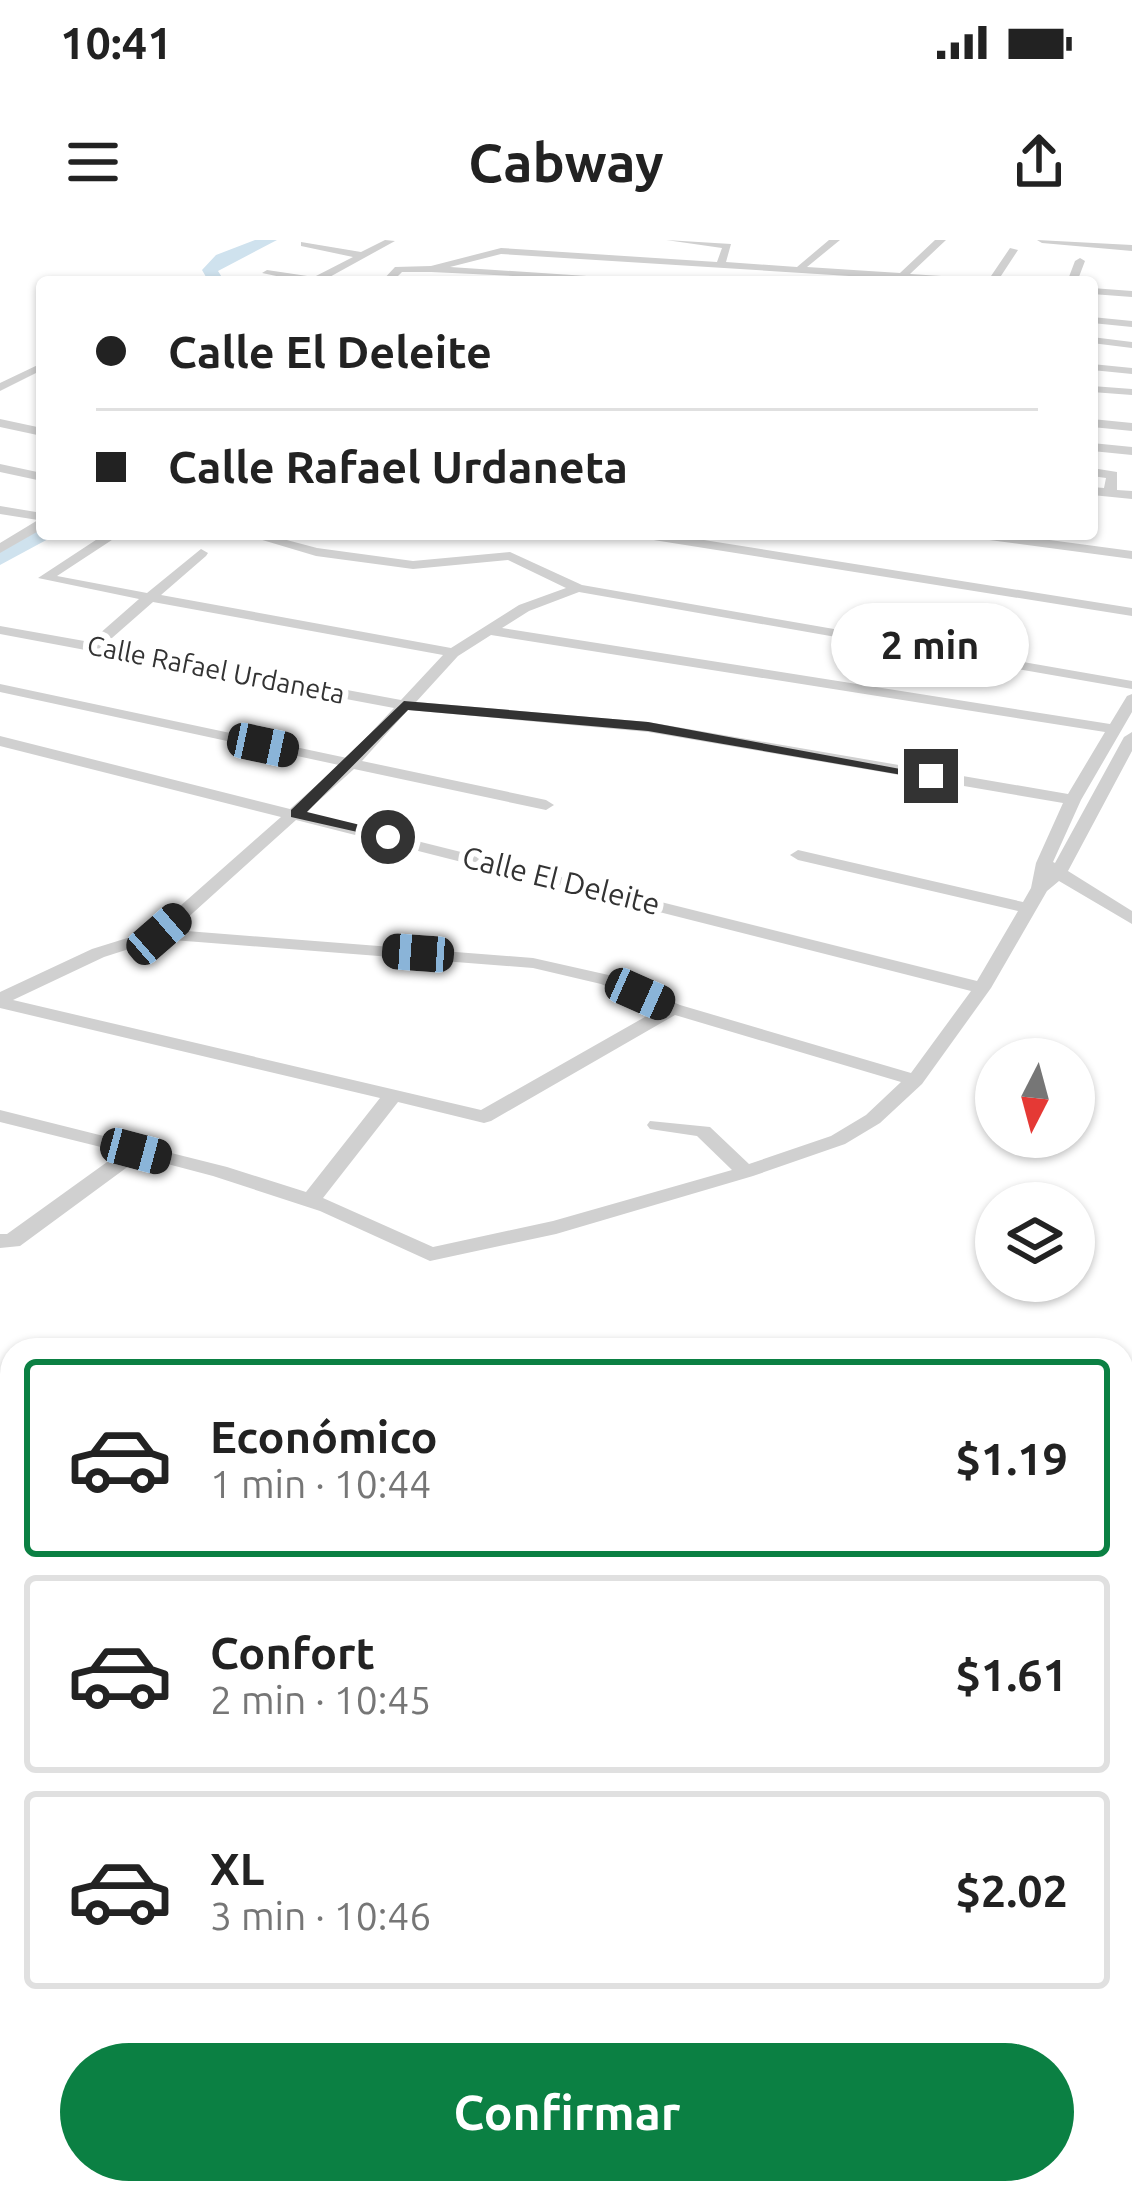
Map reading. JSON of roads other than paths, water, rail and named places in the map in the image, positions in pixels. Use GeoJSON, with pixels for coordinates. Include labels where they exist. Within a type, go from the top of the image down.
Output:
{"type":"FeatureCollection","features":[{"type":"Feature","properties":{"kind":"street"},"geometry":{"type":"LineString","coordinates":[[325,276],[389,240]]}},
{"type":"Feature","properties":{"kind":"street"},"geometry":{"type":"LineString","coordinates":[[670,240],[728,246],[722,261]]}},
{"type":"Feature","properties":{"kind":"street"},"geometry":{"type":"LineString","coordinates":[[802,266],[835,240]]}},
{"type":"Feature","properties":{"kind":"street"},"geometry":{"type":"LineString","coordinates":[[904,274],[941,240]]}},
{"type":"Feature","properties":{"kind":"street"},"geometry":{"type":"LineString","coordinates":[[1042,240],[1132,248]]}},
{"type":"Feature","properties":{"kind":"street"},"geometry":{"type":"LineString","coordinates":[[303,250],[364,256]]}},
{"type":"Feature","properties":{"kind":"street"},"geometry":{"type":"LineString","coordinates":[[431,268],[502,250],[914,276]]}},
{"type":"Feature","properties":{"kind":"street"},"geometry":{"type":"LineString","coordinates":[[996,276],[1013,250]]}},
{"type":"Feature","properties":{"kind":"street"},"geometry":{"type":"LineString","coordinates":[[1074,276],[1080,261]]}},
{"type":"Feature","properties":{"kind":"street"},"geometry":{"type":"LineString","coordinates":[[285,276],[267,273],[286,263]]}},
{"type":"Feature","properties":{"kind":"street"},"geometry":{"type":"LineString","coordinates":[[392,276],[399,269],[431,268],[546,276]]}},
{"type":"Feature","properties":{"kind":"street"},"geometry":{"type":"LineString","coordinates":[[1098,291],[1132,294]]}},
{"type":"Feature","properties":{"kind":"street"},"geometry":{"type":"LineString","coordinates":[[1098,321],[1132,324]]}},
{"type":"Feature","properties":{"kind":"street"},"geometry":{"type":"LineString","coordinates":[[1098,341],[1132,345]]}},
{"type":"Feature","properties":{"kind":"street"},"geometry":{"type":"LineString","coordinates":[[0,388],[36,368]]}},
{"type":"Feature","properties":{"kind":"street"},"geometry":{"type":"LineString","coordinates":[[1098,368],[1132,371]]}},
{"type":"Feature","properties":{"kind":"street"},"geometry":{"type":"LineString","coordinates":[[1098,389],[1132,392]]}},
{"type":"Feature","properties":{"kind":"street"},"geometry":{"type":"LineString","coordinates":[[0,423],[36,432]]}},
{"type":"Feature","properties":{"kind":"street"},"geometry":{"type":"LineString","coordinates":[[1098,424],[1132,427]]}},
{"type":"Feature","properties":{"kind":"street"},"geometry":{"type":"LineString","coordinates":[[1098,448],[1132,451]]}},
{"type":"Feature","properties":{"kind":"street"},"geometry":{"type":"LineString","coordinates":[[0,468],[36,476]]}},
{"type":"Feature","properties":{"kind":"street"},"geometry":{"type":"LineString","coordinates":[[1098,473],[1113,476],[1110,493]]}},
{"type":"Feature","properties":{"kind":"street"},"geometry":{"type":"LineString","coordinates":[[1098,492],[1132,496]]}},
{"type":"Feature","properties":{"kind":"street"},"geometry":{"type":"LineString","coordinates":[[0,510],[36,519]]}},
{"type":"Feature","properties":{"kind":"street"},"geometry":{"type":"LineString","coordinates":[[0,549],[36,524]]}},
{"type":"Feature","properties":{"kind":"street"},"geometry":{"type":"LineString","coordinates":[[105,540],[45,578],[453,653]]}},
{"type":"Feature","properties":{"kind":"street"},"geometry":{"type":"LineString","coordinates":[[271,540],[316,552],[413,565],[510,556],[578,588],[1132,686]]}},
{"type":"Feature","properties":{"kind":"street"},"geometry":{"type":"LineString","coordinates":[[316,552],[331,540]]}},
{"type":"Feature","properties":{"kind":"street"},"geometry":{"type":"LineString","coordinates":[[684,540],[1132,612]]}},
{"type":"Feature","properties":{"kind":"street"},"geometry":{"type":"LineString","coordinates":[[1019,540],[1132,555]]}},
{"type":"Feature","properties":{"kind":"street"},"geometry":{"type":"LineString","coordinates":[[93,647],[201,553]]}},
{"type":"Feature","properties":{"kind":"street"},"geometry":{"type":"LineString","coordinates":[[159,934],[350,764],[453,653],[485,631],[578,588]]}},
{"type":"Feature","properties":{"kind":"street","name":"Calle Rafael Urdaneta"},"geometry":{"type":"LineString","coordinates":[[0,630],[404,705],[648,727],[1073,800]]}},
{"type":"Feature","properties":{"kind":"street"},"geometry":{"type":"LineString","coordinates":[[485,631],[1114,729]]}},
{"type":"Feature","properties":{"kind":"street"},"geometry":{"type":"LineString","coordinates":[[0,688],[546,806]]}},
{"type":"Feature","properties":{"kind":"street"},"geometry":{"type":"LineString","coordinates":[[1054,862],[1073,800],[1132,699]]}},
{"type":"Feature","properties":{"kind":"street"},"geometry":{"type":"LineString","coordinates":[[0,1116],[312,1198],[380,1223],[430,1254],[556,1227],[746,1172],[838,1140],[873,1119],[915,1080],[982,988],[1132,737]]}},
{"type":"Feature","properties":{"kind":"street","name":"Calle El Deleite"},"geometry":{"type":"LineString","coordinates":[[0,741],[982,988]]}},
{"type":"Feature","properties":{"kind":"street"},"geometry":{"type":"LineString","coordinates":[[798,855],[1026,908]]}},
{"type":"Feature","properties":{"kind":"street"},"geometry":{"type":"LineString","coordinates":[[1054,862],[1132,904]]}},
{"type":"Feature","properties":{"kind":"street"},"geometry":{"type":"LineString","coordinates":[[1054,862],[1132,919]]}},
{"type":"Feature","properties":{"kind":"street"},"geometry":{"type":"LineString","coordinates":[[0,1001],[98,953],[159,934],[533,964],[608,980],[673,1009],[915,1080]]}},
{"type":"Feature","properties":{"kind":"street"},"geometry":{"type":"LineString","coordinates":[[0,1001],[484,1118],[673,1009]]}},
{"type":"Feature","properties":{"kind":"street"},"geometry":{"type":"LineString","coordinates":[[312,1198],[391,1099]]}},
{"type":"Feature","properties":{"kind":"street"},"geometry":{"type":"LineString","coordinates":[[657,1125],[703,1131],[746,1172]]}},
{"type":"Feature","properties":{"kind":"street"},"geometry":{"type":"LineString","coordinates":[[0,1240],[12,1241],[136,1151]]}},
{"type":"Feature","properties":{"kind":"waterway"},"geometry":{"type":"LineString","coordinates":[[214,276],[210,270],[222,258],[269,240]]}},
{"type":"Feature","properties":{"kind":"waterway"},"geometry":{"type":"LineString","coordinates":[[0,559],[36,538]]}}]}
